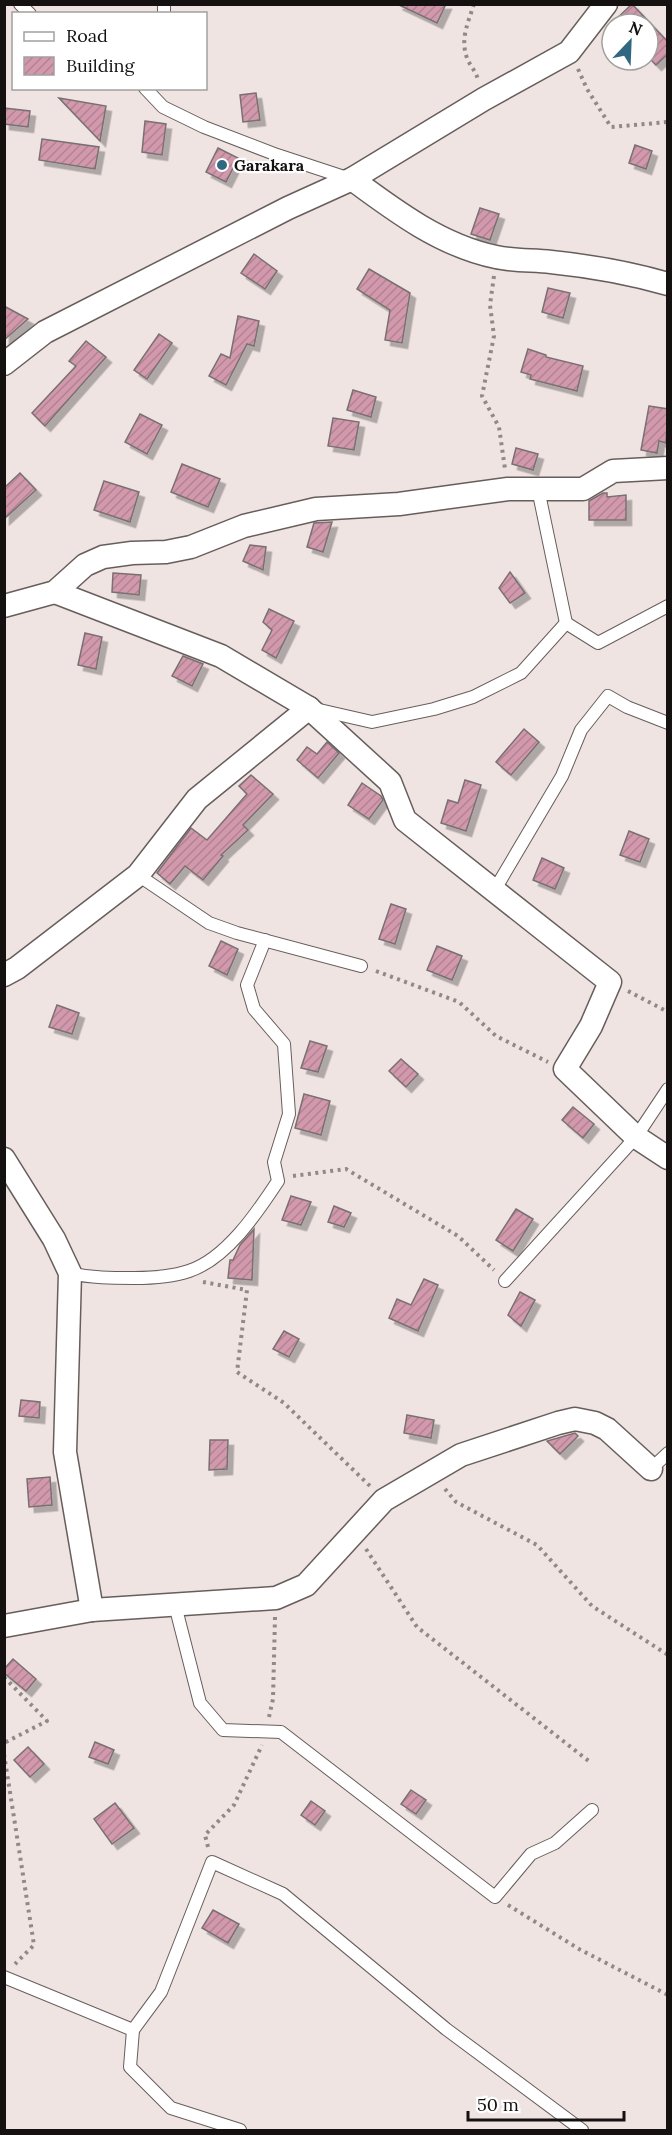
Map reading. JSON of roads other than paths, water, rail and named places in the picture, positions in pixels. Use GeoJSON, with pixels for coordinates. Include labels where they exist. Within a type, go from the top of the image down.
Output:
{"type":"FeatureCollection","features":[{"type":"Feature","properties":{"kind":"street"},"geometry":{"type":"LineString","coordinates":[[4,364],[45,332],[288,208],[352,179],[484,99],[569,52],[606,4]]}},
{"type":"Feature","properties":{"kind":"street"},"geometry":{"type":"LineString","coordinates":[[352,179],[392,209],[433,233],[467,249],[497,257],[586,267],[668,284]]}},
{"type":"Feature","properties":{"kind":"street"},"geometry":{"type":"LineString","coordinates":[[4,606],[55,592],[85,565],[103,557],[166,552],[191,547],[244,526],[316,509],[399,504],[508,489],[583,489],[613,471],[668,468]]}},
{"type":"Feature","properties":{"kind":"street"},"geometry":{"type":"LineString","coordinates":[[55,592],[221,656],[309,708],[390,783],[405,820],[610,982],[591,1026],[565,1069],[636,1137],[668,1158]]}},
{"type":"Feature","properties":{"kind":"street"},"geometry":{"type":"LineString","coordinates":[[4,975],[17,968],[138,875],[197,799],[309,708]]}},
{"type":"Feature","properties":{"kind":"street"},"geometry":{"type":"LineString","coordinates":[[4,1159],[54,1239],[70,1273],[65,1452],[92,1610]]}},
{"type":"Feature","properties":{"kind":"street"},"geometry":{"type":"LineString","coordinates":[[4,1626],[92,1610],[276,1598],[306,1585],[384,1500],[461,1455],[558,1423],[576,1419],[595,1423],[659,1461]]}},
{"type":"Feature","properties":{"kind":"lane"},"geometry":{"type":"LineString","coordinates":[[147,90],[163,107],[204,127],[277,155],[352,179]]}},
{"type":"Feature","properties":{"kind":"lane"},"geometry":{"type":"LineString","coordinates":[[538,489],[566,623],[598,643],[668,606]]}},
{"type":"Feature","properties":{"kind":"lane"},"geometry":{"type":"LineString","coordinates":[[309,708],[372,722],[434,709],[473,697],[521,673],[566,623]]}},
{"type":"Feature","properties":{"kind":"lane"},"geometry":{"type":"LineString","coordinates":[[494,891],[562,776],[581,730],[608,696],[627,707],[668,723]]}},
{"type":"Feature","properties":{"kind":"lane"},"geometry":{"type":"LineString","coordinates":[[138,875],[209,922],[361,966]]}},
{"type":"Feature","properties":{"kind":"lane"},"geometry":{"type":"LineString","coordinates":[[70,1273],[88,1277],[152,1278],[190,1271],[212,1259],[240,1233],[278,1181],[274,1162],[289,1114],[284,1044],[254,1010],[247,985],[265,940]]}},
{"type":"Feature","properties":{"kind":"lane"},"geometry":{"type":"LineString","coordinates":[[505,1281],[636,1137],[668,1089]]}},
{"type":"Feature","properties":{"kind":"lane"},"geometry":{"type":"LineString","coordinates":[[175,1605],[200,1703],[223,1730],[281,1732],[495,1897],[531,1854],[555,1843],[592,1810]]}},
{"type":"Feature","properties":{"kind":"lane"},"geometry":{"type":"LineString","coordinates":[[240,2130],[214,2126],[171,2108],[130,2067],[133,2031],[161,1992],[212,1862],[283,1894],[446,2029],[582,2130]]}},
{"type":"Feature","properties":{"kind":"lane"},"geometry":{"type":"LineString","coordinates":[[8,1972],[133,2031]]}},
{"type":"Feature","properties":{"kind":"place","name":"Garakara"},"geometry":{"type":"Point","coordinates":[222,165]}}]}
